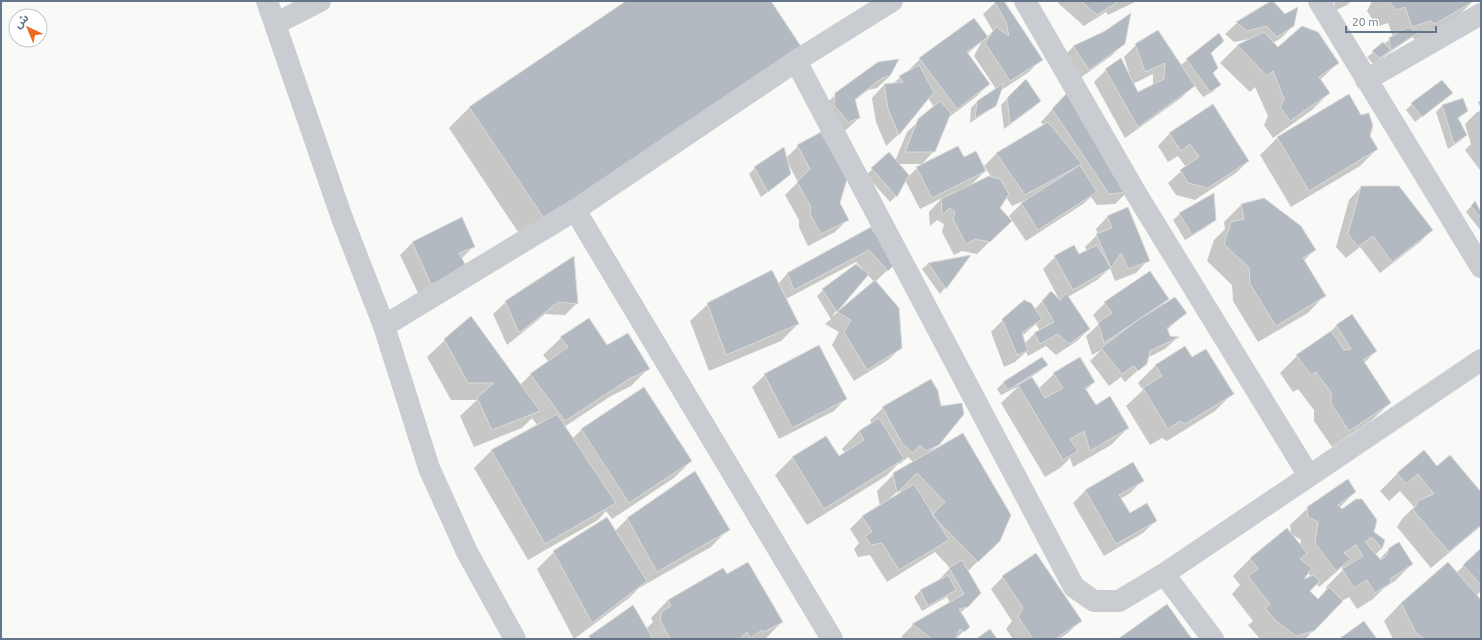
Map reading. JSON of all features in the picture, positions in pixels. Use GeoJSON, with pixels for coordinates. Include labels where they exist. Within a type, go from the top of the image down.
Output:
{"type":"FeatureCollection","features":[{"type":"Feature","properties":{"kind":"street"},"geometry":{"type":"LineString","coordinates":[[267,1],[342,218],[384,326],[429,468],[467,552],[515,639]]}},
{"type":"Feature","properties":{"kind":"street"},"geometry":{"type":"LineString","coordinates":[[275,24],[320,1]]}},
{"type":"Feature","properties":{"kind":"street"},"geometry":{"type":"LineString","coordinates":[[384,326],[575,210],[796,61],[892,1]]}},
{"type":"Feature","properties":{"kind":"street"},"geometry":{"type":"LineString","coordinates":[[1025,1],[1137,195],[1309,476]]}},
{"type":"Feature","properties":{"kind":"street"},"geometry":{"type":"LineString","coordinates":[[1318,1],[1481,267]]}},
{"type":"Feature","properties":{"kind":"street"},"geometry":{"type":"LineString","coordinates":[[1366,80],[1481,14]]}},
{"type":"Feature","properties":{"kind":"street"},"geometry":{"type":"LineString","coordinates":[[796,61],[1074,587],[1094,601],[1119,601],[1164,574],[1481,360]]}},
{"type":"Feature","properties":{"kind":"street"},"geometry":{"type":"LineString","coordinates":[[575,210],[832,639]]}},
{"type":"Feature","properties":{"kind":"street"},"geometry":{"type":"LineString","coordinates":[[1164,574],[1213,639]]}},
{"type":"Feature","properties":{"kind":"building"},"geometry":{"type":"Polygon","coordinates":[[[626,1],[771,1],[806,54],[550,227],[469,107],[626,1]]]}},
{"type":"Feature","properties":{"kind":"building"},"geometry":{"type":"Polygon","coordinates":[[[994,1],[1004,1],[1043,60],[1010,81],[985,43],[996,27],[1009,36],[1006,22],[994,1]]]}},
{"type":"Feature","properties":{"kind":"building"},"geometry":{"type":"Polygon","coordinates":[[[1081,1],[1114,1],[1116,3],[1097,15],[1081,1]]]}},
{"type":"Feature","properties":{"kind":"building"},"geometry":{"type":"Polygon","coordinates":[[[1273,1],[1285,14],[1298,7],[1294,26],[1277,37],[1266,26],[1247,31],[1236,22],[1273,1]]]}},
{"type":"Feature","properties":{"kind":"building"},"geometry":{"type":"Polygon","coordinates":[[[1388,1],[1474,1],[1435,24],[1430,21],[1412,27],[1405,7],[1397,10],[1388,1]]]}},
{"type":"Feature","properties":{"kind":"building"},"geometry":{"type":"Polygon","coordinates":[[[1131,13],[1125,44],[1089,70],[1073,46],[1105,31],[1131,13]]]}},
{"type":"Feature","properties":{"kind":"building"},"geometry":{"type":"Polygon","coordinates":[[[974,18],[988,37],[967,52],[990,84],[957,109],[919,58],[974,18]]]}},
{"type":"Feature","properties":{"kind":"building"},"geometry":{"type":"Polygon","coordinates":[[[1302,26],[1318,32],[1339,63],[1319,77],[1330,93],[1290,121],[1280,107],[1284,99],[1273,71],[1267,76],[1237,45],[1264,32],[1278,47],[1302,26]]]}},
{"type":"Feature","properties":{"kind":"building"},"geometry":{"type":"Polygon","coordinates":[[[1408,27],[1418,33],[1391,50],[1389,38],[1408,27]]]}},
{"type":"Feature","properties":{"kind":"building"},"geometry":{"type":"Polygon","coordinates":[[[1158,30],[1195,86],[1138,127],[1105,69],[1121,58],[1138,92],[1164,79],[1165,63],[1145,72],[1135,44],[1158,30]]]}},
{"type":"Feature","properties":{"kind":"building"},"geometry":{"type":"Polygon","coordinates":[[[1219,33],[1224,41],[1211,53],[1218,68],[1213,73],[1221,85],[1210,92],[1186,59],[1219,33]]]}},
{"type":"Feature","properties":{"kind":"building"},"geometry":{"type":"Polygon","coordinates":[[[1383,42],[1391,50],[1380,58],[1372,51],[1383,42]]]}},
{"type":"Feature","properties":{"kind":"building"},"geometry":{"type":"Polygon","coordinates":[[[899,59],[890,76],[882,78],[855,99],[860,118],[848,122],[834,105],[835,93],[878,62],[899,59]]]}},
{"type":"Feature","properties":{"kind":"building"},"geometry":{"type":"Polygon","coordinates":[[[919,65],[934,92],[899,135],[888,109],[884,84],[903,82],[899,76],[919,65]]]}},
{"type":"Feature","properties":{"kind":"building"},"geometry":{"type":"Polygon","coordinates":[[[1026,79],[1041,101],[1010,124],[1007,98],[1026,79]]]}},
{"type":"Feature","properties":{"kind":"building"},"geometry":{"type":"Polygon","coordinates":[[[1442,80],[1453,93],[1422,117],[1411,103],[1442,80]]]}},
{"type":"Feature","properties":{"kind":"building"},"geometry":{"type":"Polygon","coordinates":[[[1004,83],[996,106],[975,118],[977,101],[1004,83]]]}},
{"type":"Feature","properties":{"kind":"building"},"geometry":{"type":"Polygon","coordinates":[[[1068,92],[1128,192],[1109,194],[1052,109],[1068,92]]]}},
{"type":"Feature","properties":{"kind":"building"},"geometry":{"type":"Polygon","coordinates":[[[1349,94],[1361,115],[1369,113],[1373,126],[1370,136],[1378,149],[1309,191],[1277,137],[1349,94]]]}},
{"type":"Feature","properties":{"kind":"building"},"geometry":{"type":"Polygon","coordinates":[[[1463,98],[1468,111],[1458,118],[1467,135],[1454,144],[1442,105],[1463,98]]]}},
{"type":"Feature","properties":{"kind":"building"},"geometry":{"type":"Polygon","coordinates":[[[940,101],[951,113],[935,152],[905,152],[918,119],[940,101]]]}},
{"type":"Feature","properties":{"kind":"building"},"geometry":{"type":"Polygon","coordinates":[[[1213,104],[1249,161],[1208,188],[1188,183],[1180,170],[1199,157],[1190,144],[1181,151],[1169,133],[1213,104]]]}},
{"type":"Feature","properties":{"kind":"building"},"geometry":{"type":"Polygon","coordinates":[[[1048,122],[1082,164],[1025,195],[996,153],[1048,122]]]}},
{"type":"Feature","properties":{"kind":"building"},"geometry":{"type":"Polygon","coordinates":[[[821,132],[847,179],[840,203],[849,220],[821,234],[810,214],[811,207],[797,182],[810,169],[797,145],[821,132]]]}},
{"type":"Feature","properties":{"kind":"building"},"geometry":{"type":"Polygon","coordinates":[[[958,146],[964,157],[976,151],[986,171],[932,198],[916,167],[958,146]]]}},
{"type":"Feature","properties":{"kind":"building"},"geometry":{"type":"Polygon","coordinates":[[[784,147],[791,174],[768,192],[754,167],[784,147]]]}},
{"type":"Feature","properties":{"kind":"building"},"geometry":{"type":"Polygon","coordinates":[[[889,152],[909,175],[897,197],[871,168],[889,152]]]}},
{"type":"Feature","properties":{"kind":"building"},"geometry":{"type":"Polygon","coordinates":[[[1080,165],[1097,192],[1038,230],[1021,203],[1080,165]]]}},
{"type":"Feature","properties":{"kind":"building"},"geometry":{"type":"Polygon","coordinates":[[[989,176],[1000,179],[1009,194],[1000,208],[1012,221],[990,242],[975,239],[966,244],[953,219],[955,212],[950,208],[942,215],[941,199],[989,176]]]}},
{"type":"Feature","properties":{"kind":"building"},"geometry":{"type":"Polygon","coordinates":[[[1361,186],[1399,186],[1433,230],[1392,262],[1373,236],[1358,247],[1348,234],[1361,186]]]}},
{"type":"Feature","properties":{"kind":"building"},"geometry":{"type":"Polygon","coordinates":[[[1214,193],[1216,220],[1192,235],[1179,213],[1214,193]]]}},
{"type":"Feature","properties":{"kind":"building"},"geometry":{"type":"Polygon","coordinates":[[[1264,198],[1301,226],[1316,250],[1303,258],[1326,296],[1276,326],[1250,284],[1249,268],[1224,244],[1231,222],[1244,219],[1241,204],[1264,198]]]}},
{"type":"Feature","properties":{"kind":"building"},"geometry":{"type":"Polygon","coordinates":[[[1475,201],[1481,212],[1481,218],[1471,206],[1475,201]]]}},
{"type":"Feature","properties":{"kind":"building"},"geometry":{"type":"Polygon","coordinates":[[[1128,207],[1150,261],[1128,269],[1121,253],[1111,268],[1096,234],[1112,228],[1107,216],[1128,207]]]}},
{"type":"Feature","properties":{"kind":"building"},"geometry":{"type":"Polygon","coordinates":[[[462,217],[475,247],[459,253],[470,273],[431,284],[412,242],[462,217]]]}},
{"type":"Feature","properties":{"kind":"building"},"geometry":{"type":"Polygon","coordinates":[[[871,227],[895,264],[888,271],[869,250],[794,290],[787,273],[871,227]]]}},
{"type":"Feature","properties":{"kind":"building"},"geometry":{"type":"Polygon","coordinates":[[[1074,245],[1079,254],[1097,245],[1111,268],[1073,290],[1054,256],[1074,245]]]}},
{"type":"Feature","properties":{"kind":"building"},"geometry":{"type":"Polygon","coordinates":[[[971,255],[946,289],[928,263],[971,255]]]}},
{"type":"Feature","properties":{"kind":"building"},"geometry":{"type":"Polygon","coordinates":[[[574,256],[578,304],[558,302],[519,333],[505,301],[574,256]]]}},
{"type":"Feature","properties":{"kind":"building"},"geometry":{"type":"Polygon","coordinates":[[[856,264],[869,274],[837,312],[822,289],[856,264]]]}},
{"type":"Feature","properties":{"kind":"building"},"geometry":{"type":"Polygon","coordinates":[[[772,270],[799,324],[726,355],[707,303],[772,270]]]}},
{"type":"Feature","properties":{"kind":"building"},"geometry":{"type":"Polygon","coordinates":[[[1150,271],[1169,299],[1104,343],[1098,323],[1112,313],[1104,302],[1150,271]]]}},
{"type":"Feature","properties":{"kind":"building"},"geometry":{"type":"Polygon","coordinates":[[[875,280],[899,308],[902,348],[867,370],[844,332],[851,320],[837,312],[875,280]]]}},
{"type":"Feature","properties":{"kind":"building"},"geometry":{"type":"Polygon","coordinates":[[[1051,291],[1060,300],[1066,293],[1090,329],[1069,344],[1058,334],[1040,344],[1034,333],[1054,322],[1042,301],[1051,291]]]}},
{"type":"Feature","properties":{"kind":"building"},"geometry":{"type":"Polygon","coordinates":[[[1175,297],[1187,313],[1167,328],[1170,336],[1179,337],[1150,351],[1147,364],[1138,371],[1134,366],[1122,374],[1101,348],[1138,320],[1175,297]]]}},
{"type":"Feature","properties":{"kind":"building"},"geometry":{"type":"Polygon","coordinates":[[[1024,300],[1031,303],[1042,319],[1022,333],[1028,351],[1017,355],[1002,319],[1024,300]]]}},
{"type":"Feature","properties":{"kind":"building"},"geometry":{"type":"Polygon","coordinates":[[[1352,314],[1377,351],[1363,360],[1391,403],[1349,431],[1331,403],[1331,392],[1316,372],[1311,375],[1296,355],[1331,331],[1344,350],[1351,349],[1336,325],[1352,314]]]}},
{"type":"Feature","properties":{"kind":"building"},"geometry":{"type":"Polygon","coordinates":[[[471,316],[540,411],[492,430],[477,398],[494,383],[468,383],[444,339],[471,316]]]}},
{"type":"Feature","properties":{"kind":"building"},"geometry":{"type":"Polygon","coordinates":[[[589,318],[607,345],[628,333],[650,369],[629,379],[565,421],[530,374],[568,347],[560,337],[589,318]]]}},
{"type":"Feature","properties":{"kind":"building"},"geometry":{"type":"Polygon","coordinates":[[[819,345],[847,399],[792,428],[764,374],[819,345]]]}},
{"type":"Feature","properties":{"kind":"building"},"geometry":{"type":"Polygon","coordinates":[[[1185,346],[1192,357],[1206,349],[1234,394],[1185,424],[1180,421],[1168,429],[1143,388],[1162,376],[1155,365],[1185,346]]]}},
{"type":"Feature","properties":{"kind":"building"},"geometry":{"type":"Polygon","coordinates":[[[1042,357],[1048,365],[1008,390],[1003,382],[1042,357]]]}},
{"type":"Feature","properties":{"kind":"building"},"geometry":{"type":"Polygon","coordinates":[[[1080,357],[1095,382],[1085,388],[1096,405],[1110,396],[1129,428],[1090,451],[1084,431],[1070,439],[1078,451],[1063,460],[1018,385],[1032,377],[1045,398],[1063,388],[1053,373],[1080,357]]]}},
{"type":"Feature","properties":{"kind":"building"},"geometry":{"type":"Polygon","coordinates":[[[931,379],[938,391],[941,406],[962,403],[964,414],[939,445],[926,451],[920,445],[913,453],[902,443],[882,407],[931,379]]]}},
{"type":"Feature","properties":{"kind":"building"},"geometry":{"type":"Polygon","coordinates":[[[644,387],[692,461],[629,503],[581,429],[644,387]]]}},
{"type":"Feature","properties":{"kind":"building"},"geometry":{"type":"Polygon","coordinates":[[[557,414],[616,503],[545,544],[491,450],[557,414]]]}},
{"type":"Feature","properties":{"kind":"building"},"geometry":{"type":"Polygon","coordinates":[[[879,418],[904,459],[824,509],[792,457],[826,436],[839,456],[864,440],[859,431],[879,418]]]}},
{"type":"Feature","properties":{"kind":"building"},"geometry":{"type":"Polygon","coordinates":[[[963,433],[1011,515],[1000,541],[978,562],[932,515],[945,502],[917,473],[897,493],[893,473],[963,433]]]}},
{"type":"Feature","properties":{"kind":"building"},"geometry":{"type":"Polygon","coordinates":[[[1424,450],[1437,466],[1450,455],[1481,492],[1481,525],[1449,552],[1413,510],[1419,500],[1434,494],[1418,474],[1406,484],[1397,473],[1424,450]]]}},
{"type":"Feature","properties":{"kind":"building"},"geometry":{"type":"Polygon","coordinates":[[[1133,462],[1144,481],[1119,495],[1130,513],[1147,503],[1157,521],[1116,544],[1085,490],[1133,462]]]}},
{"type":"Feature","properties":{"kind":"building"},"geometry":{"type":"Polygon","coordinates":[[[695,471],[730,530],[657,572],[627,518],[695,471]]]}},
{"type":"Feature","properties":{"kind":"building"},"geometry":{"type":"Polygon","coordinates":[[[1348,479],[1356,492],[1338,505],[1342,509],[1356,499],[1362,499],[1377,520],[1374,532],[1385,540],[1382,549],[1372,537],[1365,542],[1381,560],[1387,555],[1389,548],[1399,542],[1413,564],[1390,579],[1392,582],[1375,593],[1367,580],[1354,588],[1342,569],[1363,556],[1356,545],[1344,553],[1351,559],[1336,571],[1315,543],[1318,522],[1308,517],[1307,507],[1348,479]]]}},
{"type":"Feature","properties":{"kind":"building"},"geometry":{"type":"Polygon","coordinates":[[[914,484],[949,540],[899,570],[882,543],[871,545],[865,536],[872,532],[862,516],[914,484]]]}},
{"type":"Feature","properties":{"kind":"building"},"geometry":{"type":"Polygon","coordinates":[[[607,517],[647,581],[592,623],[553,551],[607,517]]]}},
{"type":"Feature","properties":{"kind":"building"},"geometry":{"type":"Polygon","coordinates":[[[1287,528],[1307,553],[1300,559],[1312,568],[1304,579],[1313,575],[1320,581],[1310,591],[1318,599],[1329,587],[1343,601],[1314,631],[1296,636],[1276,621],[1265,608],[1270,604],[1248,576],[1258,569],[1250,558],[1287,528]]]}},
{"type":"Feature","properties":{"kind":"building"},"geometry":{"type":"Polygon","coordinates":[[[1481,548],[1481,585],[1463,565],[1481,548]]]}},
{"type":"Feature","properties":{"kind":"building"},"geometry":{"type":"Polygon","coordinates":[[[1036,553],[1082,621],[1055,639],[1033,639],[1018,617],[1023,608],[1002,576],[1036,553]]]}},
{"type":"Feature","properties":{"kind":"building"},"geometry":{"type":"Polygon","coordinates":[[[962,560],[981,593],[968,607],[959,609],[970,627],[964,632],[960,629],[955,639],[932,639],[912,624],[964,594],[949,568],[962,560]]]}},
{"type":"Feature","properties":{"kind":"building"},"geometry":{"type":"Polygon","coordinates":[[[748,562],[783,622],[764,632],[762,630],[750,638],[747,632],[739,639],[670,639],[660,620],[662,611],[671,606],[668,600],[723,568],[727,574],[748,562]]]}},
{"type":"Feature","properties":{"kind":"building"},"geometry":{"type":"Polygon","coordinates":[[[1448,562],[1481,600],[1481,638],[1479,639],[1425,639],[1416,633],[1401,603],[1448,562]]]}},
{"type":"Feature","properties":{"kind":"building"},"geometry":{"type":"Polygon","coordinates":[[[948,575],[956,590],[928,606],[920,590],[948,575]]]}},
{"type":"Feature","properties":{"kind":"building"},"geometry":{"type":"Polygon","coordinates":[[[1167,604],[1192,639],[1118,639],[1167,604]]]}},
{"type":"Feature","properties":{"kind":"building"},"geometry":{"type":"Polygon","coordinates":[[[633,605],[653,639],[590,639],[589,636],[633,605]]]}},
{"type":"Feature","properties":{"kind":"building"},"geometry":{"type":"Polygon","coordinates":[[[1364,621],[1377,639],[1339,639],[1364,621]]]}},
{"type":"Feature","properties":{"kind":"building"},"geometry":{"type":"Polygon","coordinates":[[[990,629],[997,639],[976,639],[990,629]]]}}]}
